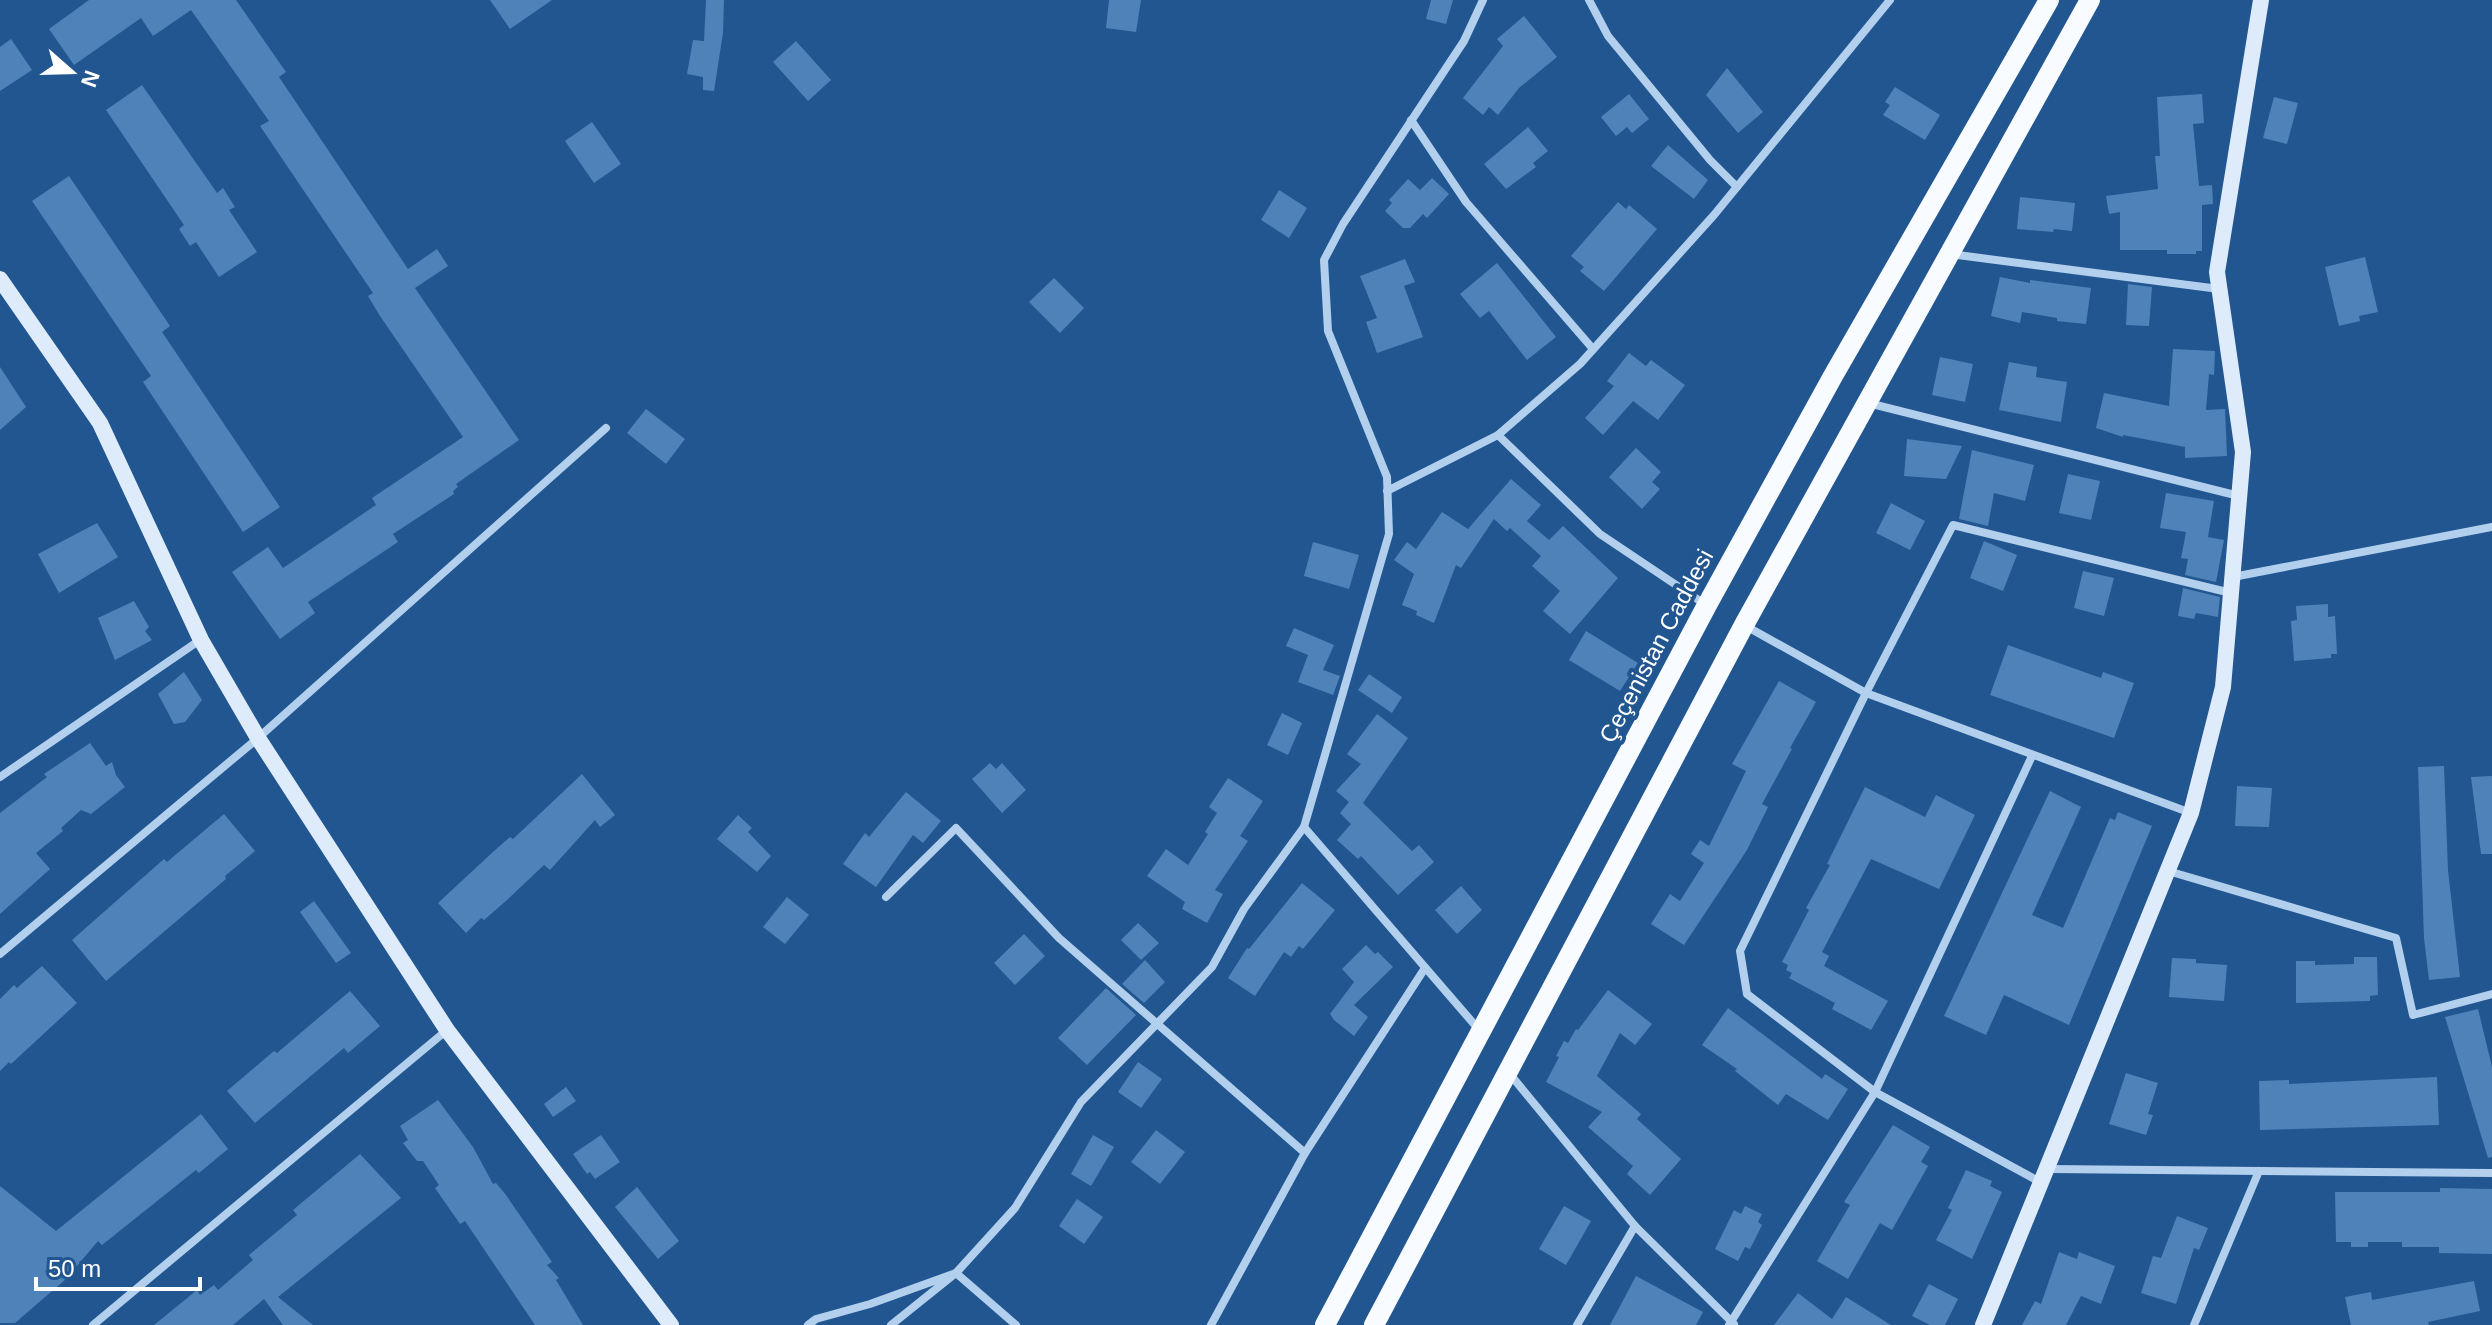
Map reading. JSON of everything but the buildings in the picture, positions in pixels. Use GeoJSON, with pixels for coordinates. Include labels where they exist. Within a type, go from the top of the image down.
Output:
{"type":"FeatureCollection","features":[{"type":"Feature","properties":{"kind":"main road","name":"Çeçenistan Caddesi"},"geometry":{"type":"LineString","coordinates":[[1325,1325],[1707,605],[1833,376],[2049,0]]}},
{"type":"Feature","properties":{"kind":"main road"},"geometry":{"type":"LineString","coordinates":[[1374,1325],[1744,625],[2090,0]]}},
{"type":"Feature","properties":{"kind":"street"},"geometry":{"type":"LineString","coordinates":[[891,1325],[956,1273],[1015,1208],[1081,1102],[1212,967],[1244,909],[1304,827],[1389,534],[1387,477],[1328,331],[1324,260],[1343,224],[1464,41],[1483,0]]}},
{"type":"Feature","properties":{"kind":"street"},"geometry":{"type":"LineString","coordinates":[[1589,0],[1608,36],[1710,160],[1737,187]]}},
{"type":"Feature","properties":{"kind":"street"},"geometry":{"type":"LineString","coordinates":[[1387,491],[1498,435],[1580,364],[1737,187],[1890,0]]}},
{"type":"Feature","properties":{"kind":"street"},"geometry":{"type":"LineString","coordinates":[[1983,1325],[2191,813],[2223,687],[2243,452],[2217,272],[2261,0]]}},
{"type":"Feature","properties":{"kind":"street"},"geometry":{"type":"LineString","coordinates":[[1411,120],[1466,202],[1593,349]]}},
{"type":"Feature","properties":{"kind":"street"},"geometry":{"type":"LineString","coordinates":[[1948,254],[2219,289]]}},
{"type":"Feature","properties":{"kind":"street"},"geometry":{"type":"LineString","coordinates":[[0,279],[100,423],[201,640],[258,738],[447,1030],[671,1325]]}},
{"type":"Feature","properties":{"kind":"street"},"geometry":{"type":"LineString","coordinates":[[1866,402],[2240,497]]}},
{"type":"Feature","properties":{"kind":"street"},"geometry":{"type":"LineString","coordinates":[[0,954],[258,738],[606,428]]}},
{"type":"Feature","properties":{"kind":"street"},"geometry":{"type":"LineString","coordinates":[[1498,435],[1600,534],[1707,605]]}},
{"type":"Feature","properties":{"kind":"street"},"geometry":{"type":"LineString","coordinates":[[2492,527],[2232,586],[1953,525],[1866,693],[1740,951],[1747,994],[1875,1092],[2045,1176],[2259,1171],[2492,1173]]}},
{"type":"Feature","properties":{"kind":"street"},"geometry":{"type":"LineString","coordinates":[[1744,625],[1866,693],[2191,813]]}},
{"type":"Feature","properties":{"kind":"street"},"geometry":{"type":"LineString","coordinates":[[0,777],[201,640]]}},
{"type":"Feature","properties":{"kind":"street"},"geometry":{"type":"LineString","coordinates":[[1507,1071],[1635,1226],[1732,1324],[1875,1092],[2032,756]]}},
{"type":"Feature","properties":{"kind":"street"},"geometry":{"type":"LineString","coordinates":[[1304,827],[1480,1031]]}},
{"type":"Feature","properties":{"kind":"street"},"geometry":{"type":"LineString","coordinates":[[886,897],[956,828],[1059,938],[1305,1153]]}},
{"type":"Feature","properties":{"kind":"street"},"geometry":{"type":"LineString","coordinates":[[2168,871],[2396,938],[2413,1015],[2492,994]]}},
{"type":"Feature","properties":{"kind":"street"},"geometry":{"type":"LineString","coordinates":[[1211,1325],[1305,1153],[1425,968]]}},
{"type":"Feature","properties":{"kind":"street"},"geometry":{"type":"LineString","coordinates":[[93,1325],[447,1030]]}},
{"type":"Feature","properties":{"kind":"street"},"geometry":{"type":"LineString","coordinates":[[2194,1325],[2259,1171]]}},
{"type":"Feature","properties":{"kind":"street"},"geometry":{"type":"LineString","coordinates":[[1577,1325],[1635,1226]]}},
{"type":"Feature","properties":{"kind":"street"},"geometry":{"type":"LineString","coordinates":[[808,1325],[816,1319],[870,1304],[956,1273]]}},
{"type":"Feature","properties":{"kind":"street"},"geometry":{"type":"LineString","coordinates":[[956,1273],[1016,1325]]}}]}
